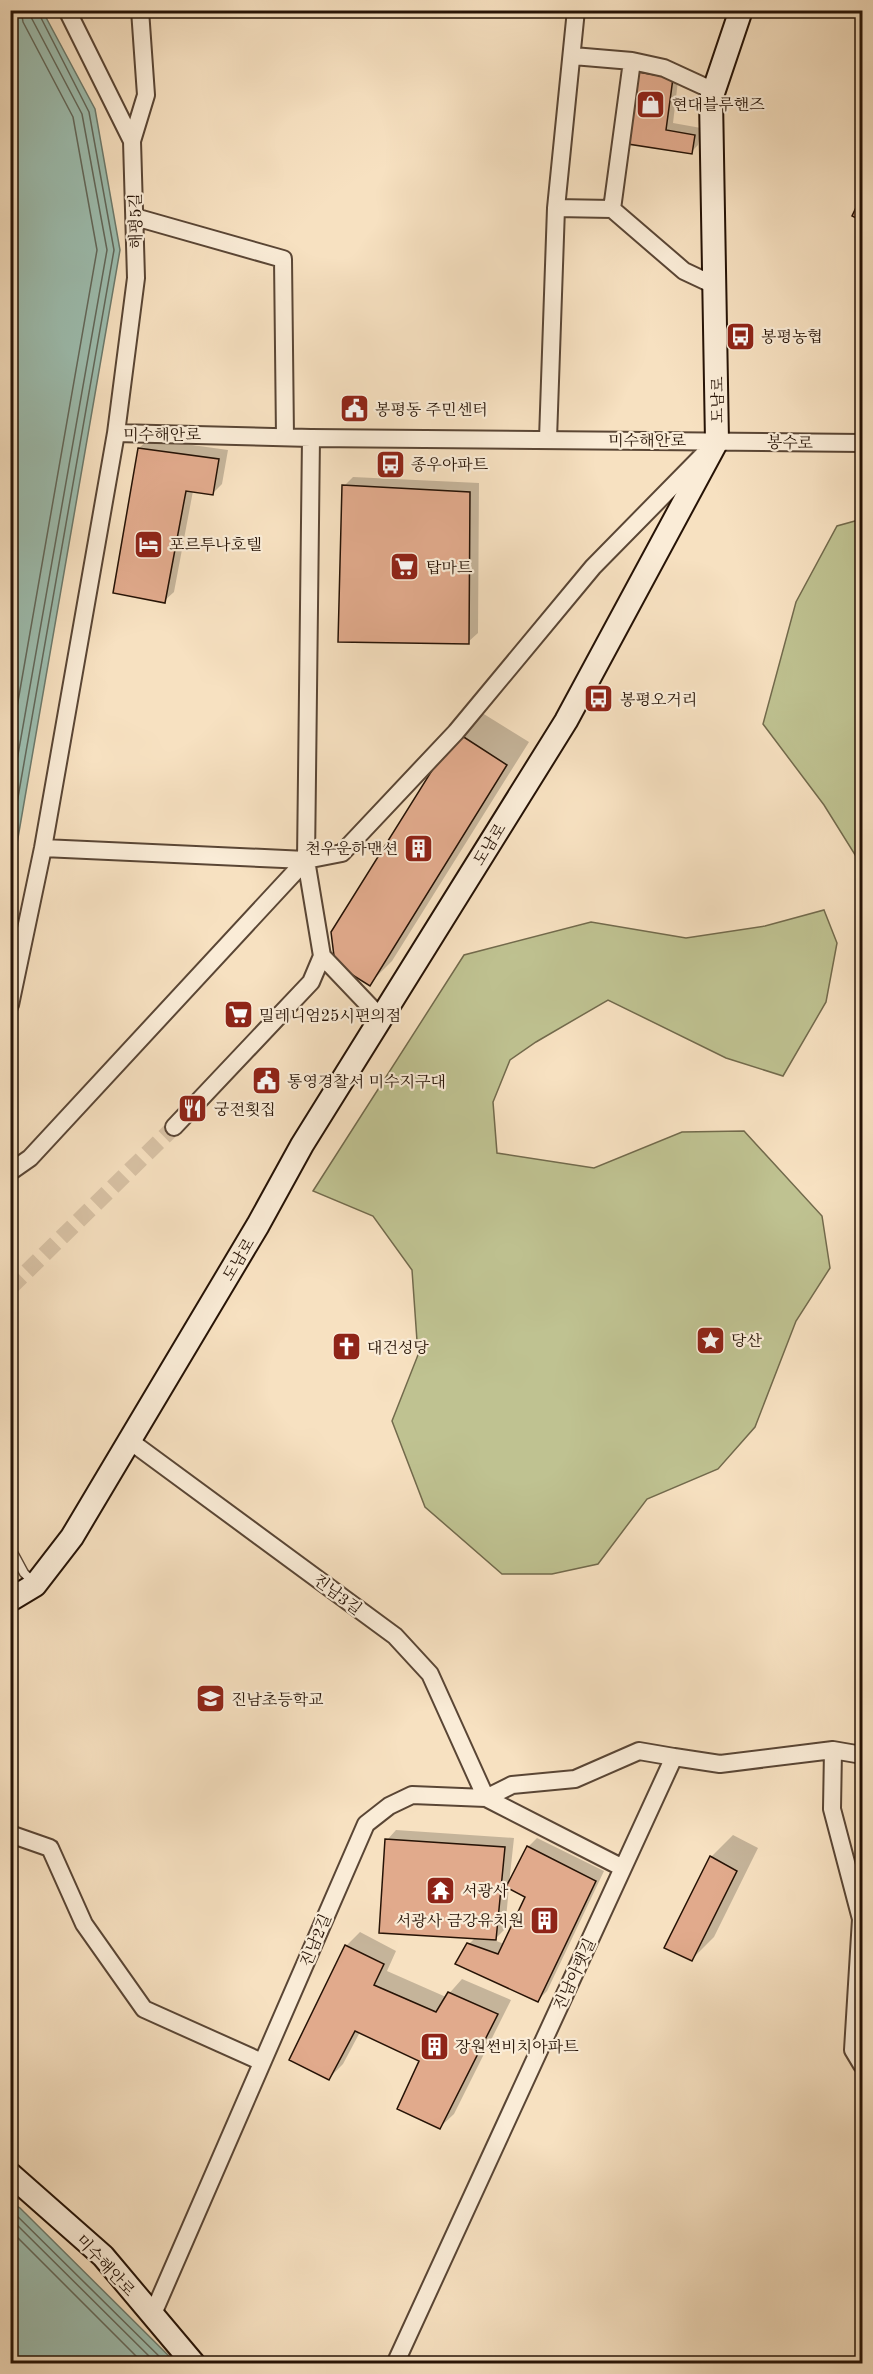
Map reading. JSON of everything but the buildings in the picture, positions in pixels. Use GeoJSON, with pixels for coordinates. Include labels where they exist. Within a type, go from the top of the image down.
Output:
{"type":"FeatureCollection","features":[{"type":"Feature","properties":{"kind":"main road","name":"도남로"},"geometry":{"type":"LineString","coordinates":[[10,1600],[35,1585],[72,1537],[258,1225],[302,1145],[566,721],[717,441],[711,99],[741,10]]}},
{"type":"Feature","properties":{"kind":"main road","name":"미수해안로"},"geometry":{"type":"LineString","coordinates":[[10,2174],[103,2256],[194,2364]]}},
{"type":"Feature","properties":{"kind":"street"},"geometry":{"type":"LineString","coordinates":[[67,10],[132,141]]}},
{"type":"Feature","properties":{"kind":"street","name":"해평5길"},"geometry":{"type":"LineString","coordinates":[[116,433],[136,278],[132,141],[146,95],[140,10]]}},
{"type":"Feature","properties":{"kind":"street"},"geometry":{"type":"LineString","coordinates":[[548,440],[556,208],[566,91],[573,56],[576,10]]}},
{"type":"Feature","properties":{"kind":"street"},"geometry":{"type":"LineString","coordinates":[[573,56],[664,68],[714,91]]}},
{"type":"Feature","properties":{"kind":"street"},"geometry":{"type":"LineString","coordinates":[[612,209],[632,62]]}},
{"type":"Feature","properties":{"kind":"street"},"geometry":{"type":"LineString","coordinates":[[556,208],[612,209],[684,271],[716,285]]}},
{"type":"Feature","properties":{"kind":"street"},"geometry":{"type":"LineString","coordinates":[[135,217],[283,260],[285,437]]}},
{"type":"Feature","properties":{"kind":"street","name":"미수해안로"},"geometry":{"type":"LineString","coordinates":[[10,1005],[43,848],[116,433],[312,438],[717,441]]}},
{"type":"Feature","properties":{"kind":"street"},"geometry":{"type":"LineString","coordinates":[[174,1127],[311,982],[322,956],[306,860],[312,438]]}},
{"type":"Feature","properties":{"kind":"street"},"geometry":{"type":"LineString","coordinates":[[43,848],[306,860],[342,853],[456,732],[593,567],[717,441]]}},
{"type":"Feature","properties":{"kind":"street","name":"봉수로"},"geometry":{"type":"LineString","coordinates":[[717,441],[862,443]]}},
{"type":"Feature","properties":{"kind":"street"},"geometry":{"type":"LineString","coordinates":[[10,1172],[30,1158],[306,860]]}},
{"type":"Feature","properties":{"kind":"street"},"geometry":{"type":"LineString","coordinates":[[322,956],[381,1018]]}},
{"type":"Feature","properties":{"kind":"street","name":"진남3길"},"geometry":{"type":"LineString","coordinates":[[130,1441],[395,1636],[430,1674],[486,1798]]}},
{"type":"Feature","properties":{"kind":"street"},"geometry":{"type":"LineString","coordinates":[[486,1798],[512,1785],[575,1779],[639,1751],[720,1764],[833,1750],[862,1755]]}},
{"type":"Feature","properties":{"kind":"street"},"geometry":{"type":"LineString","coordinates":[[833,1750],[832,1809],[861,1919],[853,2050],[862,2065]]}},
{"type":"Feature","properties":{"kind":"street","name":"진남아랫길"},"geometry":{"type":"LineString","coordinates":[[395,2364],[674,1757]]}},
{"type":"Feature","properties":{"kind":"street","name":"진남2길"},"geometry":{"type":"LineString","coordinates":[[152,2316],[366,1824],[389,1806],[412,1795],[486,1798],[623,1868]]}},
{"type":"Feature","properties":{"kind":"street"},"geometry":{"type":"LineString","coordinates":[[10,1834],[50,1848],[84,1924],[144,2009],[262,2062]]}},
{"type":"Feature","properties":{"kind":"lane"},"geometry":{"type":"LineString","coordinates":[[10,1547],[24,1573],[35,1585]]}},
{"type":"Feature","properties":{"kind":"green space"},"geometry":{"type":"Polygon","coordinates":[[[862,519],[862,866],[824,805],[763,724],[796,602],[837,526],[862,519]]]}},
{"type":"Feature","properties":{"kind":"green space"},"geometry":{"type":"Polygon","coordinates":[[[824,910],[837,943],[826,1002],[783,1076],[726,1058],[608,1000],[510,1060],[493,1102],[497,1153],[594,1168],[682,1132],[744,1131],[822,1216],[830,1268],[796,1321],[755,1427],[718,1469],[647,1499],[598,1564],[552,1574],[502,1574],[425,1507],[392,1421],[418,1355],[412,1270],[373,1216],[313,1191],[464,955],[591,922],[686,938],[765,926],[824,910]]]}},
{"type":"Feature","properties":{"kind":"water"},"geometry":{"type":"Polygon","coordinates":[[[42,10],[95,109],[120,250],[11,878],[10,11],[42,10]]]}},
{"type":"Feature","properties":{"kind":"water"},"geometry":{"type":"Polygon","coordinates":[[[10,2202],[20,2208],[176,2363],[11,2363],[10,2202]]]}},
{"type":"Feature","properties":{"kind":"tunnel"},"geometry":{"type":"LineString","coordinates":[[10,1288],[174,1127]]}},
{"type":"Feature","properties":{"kind":"place","name":"현대블루핸즈"},"geometry":{"type":"Point","coordinates":[651,104]}},
{"type":"Feature","properties":{"kind":"place","name":"봉평농협"},"geometry":{"type":"Point","coordinates":[740,336]}},
{"type":"Feature","properties":{"kind":"place","name":"봉평동 주민센터"},"geometry":{"type":"Point","coordinates":[354,409]}},
{"type":"Feature","properties":{"kind":"place","name":"종우아파트"},"geometry":{"type":"Point","coordinates":[390,464]}},
{"type":"Feature","properties":{"kind":"place","name":"포르투나호텔"},"geometry":{"type":"Point","coordinates":[148,544]}},
{"type":"Feature","properties":{"kind":"place","name":"탑마트"},"geometry":{"type":"Point","coordinates":[405,567]}},
{"type":"Feature","properties":{"kind":"place","name":"봉평오거리"},"geometry":{"type":"Point","coordinates":[599,699]}},
{"type":"Feature","properties":{"kind":"place","name":"천우운하맨션"},"geometry":{"type":"Point","coordinates":[419,848]}},
{"type":"Feature","properties":{"kind":"place","name":"밀레니엄25시편의점"},"geometry":{"type":"Point","coordinates":[238,1015]}},
{"type":"Feature","properties":{"kind":"place","name":"통영경찰서 미수지구대"},"geometry":{"type":"Point","coordinates":[266,1081]}},
{"type":"Feature","properties":{"kind":"place","name":"궁전횟집"},"geometry":{"type":"Point","coordinates":[193,1109]}},
{"type":"Feature","properties":{"kind":"place","name":"당산"},"geometry":{"type":"Point","coordinates":[710,1340]}},
{"type":"Feature","properties":{"kind":"place","name":"대건성당"},"geometry":{"type":"Point","coordinates":[346,1347]}},
{"type":"Feature","properties":{"kind":"place","name":"진남초등학교"},"geometry":{"type":"Point","coordinates":[210,1699]}},
{"type":"Feature","properties":{"kind":"place","name":"서광사"},"geometry":{"type":"Point","coordinates":[441,1890]}},
{"type":"Feature","properties":{"kind":"place","name":"서광사 금강유치원"},"geometry":{"type":"Point","coordinates":[545,1920]}},
{"type":"Feature","properties":{"kind":"place","name":"장원썬비치아파트"},"geometry":{"type":"Point","coordinates":[434,2046]}}]}
